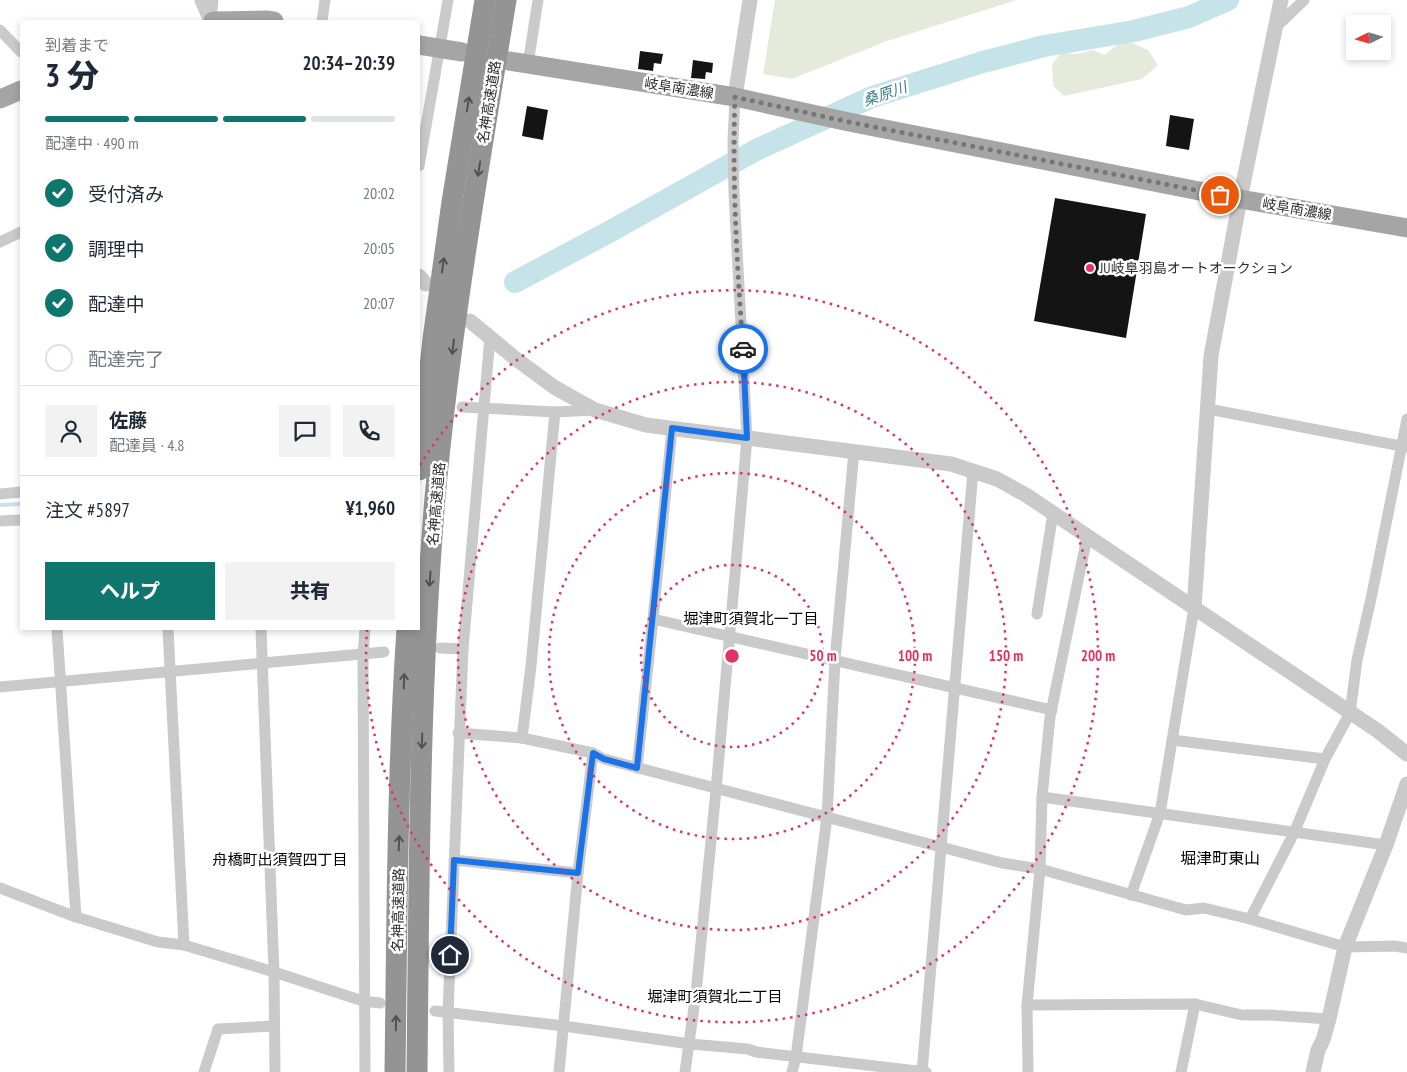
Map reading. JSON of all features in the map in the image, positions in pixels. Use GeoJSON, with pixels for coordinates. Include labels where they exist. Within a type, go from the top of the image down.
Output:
{"type":"FeatureCollection","features":[{"type":"Feature","properties":{"kind":"highway","name":"名神高速道路"},"geometry":{"type":"LineString","coordinates":[[420,461],[434,329],[452,202],[485,0]]}},
{"type":"Feature","properties":{"kind":"highway","name":"名神高速道路"},"geometry":{"type":"LineString","coordinates":[[417,1072],[419,859],[424,676],[436,498],[455,333],[473,205],[506,0]]}},
{"type":"Feature","properties":{"kind":"highway","name":"名神高速道路"},"geometry":{"type":"LineString","coordinates":[[395,1072],[398,858],[407,630]]}},
{"type":"Feature","properties":{"kind":"main road"},"geometry":{"type":"LineString","coordinates":[[420,44],[462,52]]}},
{"type":"Feature","properties":{"kind":"main road","name":"岐阜南濃線"},"geometry":{"type":"LineString","coordinates":[[509,61],[735,97],[849,122],[1240,199],[1407,228]]}},
{"type":"Feature","properties":{"kind":"main road"},"geometry":{"type":"LineString","coordinates":[[0,99],[20,90]]}},
{"type":"Feature","properties":{"kind":"street"},"geometry":{"type":"LineString","coordinates":[[202,0],[212,20]]}},
{"type":"Feature","properties":{"kind":"street"},"geometry":{"type":"LineString","coordinates":[[212,20],[213,0]]}},
{"type":"Feature","properties":{"kind":"street"},"geometry":{"type":"LineString","coordinates":[[322,20],[325,0]]}},
{"type":"Feature","properties":{"kind":"street"},"geometry":{"type":"LineString","coordinates":[[420,160],[448,0]]}},
{"type":"Feature","properties":{"kind":"street"},"geometry":{"type":"LineString","coordinates":[[528,64],[538,0]]}},
{"type":"Feature","properties":{"kind":"street"},"geometry":{"type":"LineString","coordinates":[[685,1072],[690,1044],[716,790],[747,438],[733,142],[735,97],[750,0]]}},
{"type":"Feature","properties":{"kind":"street"},"geometry":{"type":"LineString","coordinates":[[1131,895],[1160,813],[1194,608],[1211,356],[1240,199],[1281,0]]}},
{"type":"Feature","properties":{"kind":"street"},"geometry":{"type":"LineString","coordinates":[[1275,28],[1304,0]]}},
{"type":"Feature","properties":{"kind":"street"},"geometry":{"type":"LineString","coordinates":[[0,30],[20,51]]}},
{"type":"Feature","properties":{"kind":"street"},"geometry":{"type":"LineString","coordinates":[[0,242],[20,232]]}},
{"type":"Feature","properties":{"kind":"street"},"geometry":{"type":"LineString","coordinates":[[470,321],[554,387],[595,410],[646,425],[951,464],[997,479],[1053,513],[1350,713],[1407,754]]}},
{"type":"Feature","properties":{"kind":"street"},"geometry":{"type":"LineString","coordinates":[[449,1072],[448,1012],[458,733],[463,649],[490,337]]}},
{"type":"Feature","properties":{"kind":"street"},"geometry":{"type":"LineString","coordinates":[[462,407],[555,412],[595,410]]}},
{"type":"Feature","properties":{"kind":"street"},"geometry":{"type":"LineString","coordinates":[[1208,409],[1404,447]]}},
{"type":"Feature","properties":{"kind":"street"},"geometry":{"type":"LineString","coordinates":[[522,738],[532,656],[555,412]]}},
{"type":"Feature","properties":{"kind":"street"},"geometry":{"type":"LineString","coordinates":[[1250,919],[1294,832],[1325,759],[1350,713],[1358,660],[1404,447],[1407,419]]}},
{"type":"Feature","properties":{"kind":"street"},"geometry":{"type":"LineString","coordinates":[[637,768],[672,428]]}},
{"type":"Feature","properties":{"kind":"street"},"geometry":{"type":"LineString","coordinates":[[792,1072],[796,1057],[826,817],[835,660],[854,451]]}},
{"type":"Feature","properties":{"kind":"street"},"geometry":{"type":"LineString","coordinates":[[922,1072],[973,471]]}},
{"type":"Feature","properties":{"kind":"street"},"geometry":{"type":"LineString","coordinates":[[0,494],[20,492]]}},
{"type":"Feature","properties":{"kind":"street"},"geometry":{"type":"LineString","coordinates":[[1037,614],[1053,513]]}},
{"type":"Feature","properties":{"kind":"street"},"geometry":{"type":"LineString","coordinates":[[0,521],[20,520]]}},
{"type":"Feature","properties":{"kind":"street"},"geometry":{"type":"LineString","coordinates":[[1028,1072],[1027,1006],[1040,869],[1042,796],[1052,710],[1087,537]]}},
{"type":"Feature","properties":{"kind":"street"},"geometry":{"type":"LineString","coordinates":[[653,619],[1052,710]]}},
{"type":"Feature","properties":{"kind":"street"},"geometry":{"type":"LineString","coordinates":[[57,630],[76,917]]}},
{"type":"Feature","properties":{"kind":"street"},"geometry":{"type":"LineString","coordinates":[[168,630],[184,945]]}},
{"type":"Feature","properties":{"kind":"street"},"geometry":{"type":"LineString","coordinates":[[261,630],[274,972],[275,1072]]}},
{"type":"Feature","properties":{"kind":"street"},"geometry":{"type":"LineString","coordinates":[[365,630],[363,655],[363,1002],[365,1072]]}},
{"type":"Feature","properties":{"kind":"street"},"geometry":{"type":"LineString","coordinates":[[440,648],[463,649]]}},
{"type":"Feature","properties":{"kind":"street"},"geometry":{"type":"LineString","coordinates":[[0,687],[384,652]]}},
{"type":"Feature","properties":{"kind":"street"},"geometry":{"type":"LineString","coordinates":[[458,733],[522,738],[593,753],[604,759],[716,790],[1002,863],[1040,869],[1186,910],[1204,908],[1250,919],[1345,947],[1395,946],[1407,948]]}},
{"type":"Feature","properties":{"kind":"street"},"geometry":{"type":"LineString","coordinates":[[1172,740],[1325,759]]}},
{"type":"Feature","properties":{"kind":"street"},"geometry":{"type":"LineString","coordinates":[[559,1072],[578,873],[593,753]]}},
{"type":"Feature","properties":{"kind":"street"},"geometry":{"type":"LineString","coordinates":[[1313,1072],[1318,1050],[1329,1019],[1345,947],[1386,846],[1407,784]]}},
{"type":"Feature","properties":{"kind":"street"},"geometry":{"type":"LineString","coordinates":[[1042,796],[1386,846]]}},
{"type":"Feature","properties":{"kind":"street"},"geometry":{"type":"LineString","coordinates":[[454,860],[578,873]]}},
{"type":"Feature","properties":{"kind":"street"},"geometry":{"type":"LineString","coordinates":[[0,888],[76,917],[158,942],[184,945],[274,972],[363,1002],[380,1003]]}},
{"type":"Feature","properties":{"kind":"street"},"geometry":{"type":"LineString","coordinates":[[1027,1006],[1195,1004],[1242,1016],[1269,1015],[1329,1019]]}},
{"type":"Feature","properties":{"kind":"street"},"geometry":{"type":"LineString","coordinates":[[1181,1072],[1195,1004]]}},
{"type":"Feature","properties":{"kind":"street"},"geometry":{"type":"LineString","coordinates":[[435,1011],[564,1026],[891,1070],[926,1072]]}},
{"type":"Feature","properties":{"kind":"street"},"geometry":{"type":"LineString","coordinates":[[204,1072],[218,1029],[274,1026]]}},
{"type":"Feature","properties":{"kind":"shaded area"},"geometry":{"type":"Polygon","coordinates":[[[775,0],[1017,0],[887,41],[792,79],[763,74],[775,0]]]}},
{"type":"Feature","properties":{"kind":"shaded area"},"geometry":{"type":"Polygon","coordinates":[[[1124,39],[1148,50],[1158,65],[1142,79],[1064,96],[1053,86],[1052,64],[1061,53],[1078,54],[1093,50],[1105,55],[1124,39]]]}},
{"type":"Feature","properties":{"kind":"building"},"geometry":{"type":"Polygon","coordinates":[[[640,51],[663,54],[661,64],[654,63],[653,71],[638,69],[640,51]]]}},
{"type":"Feature","properties":{"kind":"building"},"geometry":{"type":"Polygon","coordinates":[[[693,60],[713,63],[712,73],[706,72],[705,79],[691,78],[693,60]]]}},
{"type":"Feature","properties":{"kind":"building"},"geometry":{"type":"Polygon","coordinates":[[[527,106],[548,110],[543,140],[522,136],[527,106]]]}},
{"type":"Feature","properties":{"kind":"building"},"geometry":{"type":"Polygon","coordinates":[[[1170,115],[1194,119],[1189,150],[1166,146],[1170,115]]]}},
{"type":"Feature","properties":{"kind":"building","name":"JU岐阜羽島オートオークション"},"geometry":{"type":"Polygon","coordinates":[[[1055,198],[1146,214],[1126,338],[1034,321],[1055,198]]]}},
{"type":"Feature","properties":{"kind":"waterway","name":"桑原川"},"geometry":{"type":"LineString","coordinates":[[515,282],[756,150],[872,97],[983,62],[1044,46],[1134,31],[1189,17],[1228,0]]}},
{"type":"Feature","properties":{"kind":"waterway"},"geometry":{"type":"LineString","coordinates":[[0,505],[20,504]]}},
{"type":"Feature","properties":{"kind":"way so far"},"geometry":{"type":"LineString","coordinates":[[743,349],[734,192],[733,142],[735,97],[849,122],[1220,195]]}},
{"type":"Feature","properties":{"kind":"place","name":"JU岐阜羽島オートオークション"},"geometry":{"type":"Point","coordinates":[1090,268]}},
{"type":"Feature","properties":{"kind":"district","name":"堀津町須賀北一丁目"},"geometry":{"type":"Point","coordinates":[751,619]}},
{"type":"Feature","properties":{"kind":"district","name":"堀津町東山"},"geometry":{"type":"Point","coordinates":[1220,858]}},
{"type":"Feature","properties":{"kind":"district","name":"舟橋町出須賀四丁目"},"geometry":{"type":"Point","coordinates":[280,860]}},
{"type":"Feature","properties":{"kind":"district","name":"堀津町須賀北二丁目"},"geometry":{"type":"Point","coordinates":[715,997]}},
{"type":"Feature","properties":{"kind":"route"},"geometry":{"type":"LineString","coordinates":[[450,955],[454,860],[578,873],[593,753],[604,759],[637,768],[672,428],[747,438],[743,349]]}}]}
